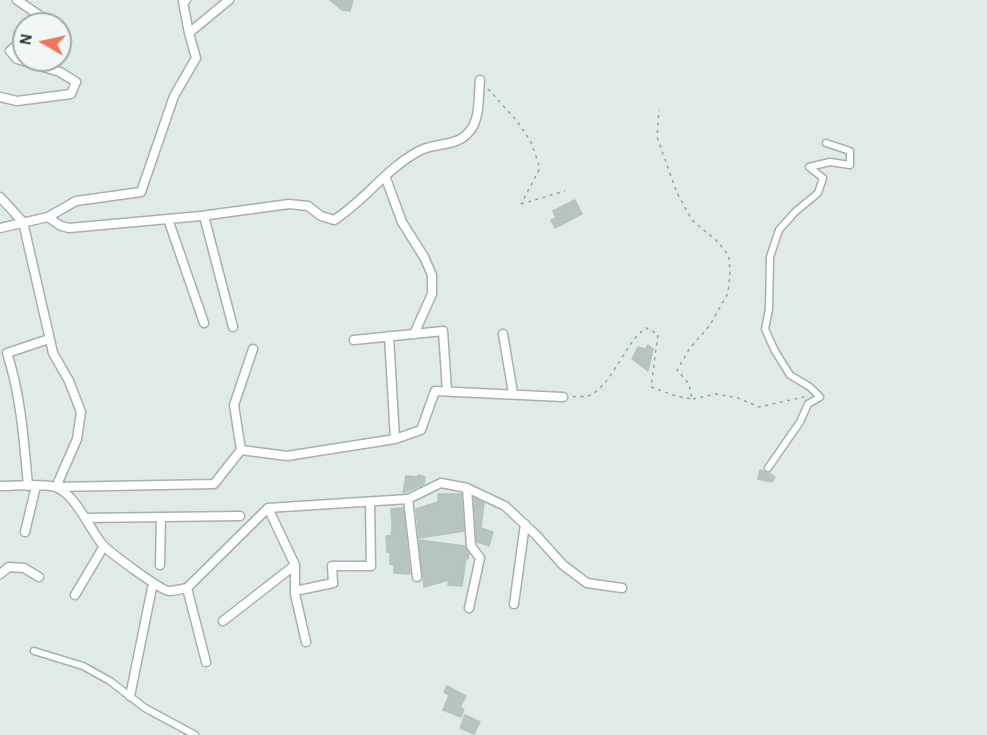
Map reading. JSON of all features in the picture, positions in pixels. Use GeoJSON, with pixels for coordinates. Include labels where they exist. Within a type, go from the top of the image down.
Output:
{"type":"FeatureCollection","features":[{"type":"Feature","properties":{"kind":"street"},"geometry":{"type":"LineString","coordinates":[[17,0],[34,12]]}},
{"type":"Feature","properties":{"kind":"street"},"geometry":{"type":"LineString","coordinates":[[0,228],[48,217],[76,201],[141,192],[174,96],[196,58],[183,2],[186,0]]}},
{"type":"Feature","properties":{"kind":"street"},"geometry":{"type":"LineString","coordinates":[[189,33],[229,0]]}},
{"type":"Feature","properties":{"kind":"street"},"geometry":{"type":"LineString","coordinates":[[0,97],[17,100],[71,94],[76,82],[60,72]]}},
{"type":"Feature","properties":{"kind":"street"},"geometry":{"type":"LineString","coordinates":[[48,217],[61,226],[69,228],[204,216],[289,204],[308,206],[321,216],[334,220],[346,212],[384,176],[422,149],[458,141],[468,135],[477,117],[480,80]]}},
{"type":"Feature","properties":{"kind":"street"},"geometry":{"type":"LineString","coordinates":[[768,468],[800,422],[808,404],[820,397],[810,387],[790,375],[765,329],[769,309],[770,257],[779,230],[795,212],[818,193],[824,178],[809,167],[830,162],[850,165],[850,151],[826,143]]}},
{"type":"Feature","properties":{"kind":"street"},"geometry":{"type":"LineString","coordinates":[[384,176],[402,222],[424,257],[432,275],[432,294],[414,334]]}},
{"type":"Feature","properties":{"kind":"street"},"geometry":{"type":"LineString","coordinates":[[0,197],[23,222],[53,353],[69,381],[81,412],[77,439],[56,487]]}},
{"type":"Feature","properties":{"kind":"street"},"geometry":{"type":"LineString","coordinates":[[204,216],[234,327]]}},
{"type":"Feature","properties":{"kind":"street"},"geometry":{"type":"LineString","coordinates":[[168,219],[204,323]]}},
{"type":"Feature","properties":{"kind":"street"},"geometry":{"type":"LineString","coordinates":[[354,340],[443,331],[447,391]]}},
{"type":"Feature","properties":{"kind":"street"},"geometry":{"type":"LineString","coordinates":[[502,333],[513,393]]}},
{"type":"Feature","properties":{"kind":"street"},"geometry":{"type":"LineString","coordinates":[[389,336],[395,439]]}},
{"type":"Feature","properties":{"kind":"street"},"geometry":{"type":"LineString","coordinates":[[25,532],[32,486],[14,375],[7,353],[49,339]]}},
{"type":"Feature","properties":{"kind":"street"},"geometry":{"type":"LineString","coordinates":[[0,486],[214,484],[241,450],[234,405],[253,349]]}},
{"type":"Feature","properties":{"kind":"street"},"geometry":{"type":"LineString","coordinates":[[241,450],[287,456],[395,439],[421,430],[435,391],[563,397]]}},
{"type":"Feature","properties":{"kind":"street"},"geometry":{"type":"LineString","coordinates":[[56,487],[66,495],[85,518],[104,546],[157,587],[169,591],[187,588],[268,508],[408,499],[441,483],[467,488],[505,506],[563,565],[587,583],[622,588]]}},
{"type":"Feature","properties":{"kind":"street"},"geometry":{"type":"LineString","coordinates":[[467,488],[471,546],[480,558],[469,608]]}},
{"type":"Feature","properties":{"kind":"street"},"geometry":{"type":"LineString","coordinates":[[408,499],[417,577]]}},
{"type":"Feature","properties":{"kind":"street"},"geometry":{"type":"LineString","coordinates":[[295,591],[333,583],[332,566],[371,566],[369,502]]}},
{"type":"Feature","properties":{"kind":"street"},"geometry":{"type":"LineString","coordinates":[[268,508],[295,565],[295,591],[306,642]]}},
{"type":"Feature","properties":{"kind":"street"},"geometry":{"type":"LineString","coordinates":[[85,518],[240,516]]}},
{"type":"Feature","properties":{"kind":"street"},"geometry":{"type":"LineString","coordinates":[[160,565],[161,517]]}},
{"type":"Feature","properties":{"kind":"street"},"geometry":{"type":"LineString","coordinates":[[514,604],[525,525]]}},
{"type":"Feature","properties":{"kind":"street"},"geometry":{"type":"LineString","coordinates":[[75,595],[104,546]]}},
{"type":"Feature","properties":{"kind":"street"},"geometry":{"type":"LineString","coordinates":[[222,621],[295,565]]}},
{"type":"Feature","properties":{"kind":"street"},"geometry":{"type":"LineString","coordinates":[[0,574],[9,567],[24,568],[39,577]]}},
{"type":"Feature","properties":{"kind":"street"},"geometry":{"type":"LineString","coordinates":[[130,696],[153,583]]}},
{"type":"Feature","properties":{"kind":"street"},"geometry":{"type":"LineString","coordinates":[[187,588],[206,662]]}},
{"type":"Feature","properties":{"kind":"street"},"geometry":{"type":"LineString","coordinates":[[34,651],[83,666],[110,681],[145,708],[195,735]]}},
{"type":"Feature","properties":{"kind":"path"},"geometry":{"type":"LineString","coordinates":[[480,80],[517,121],[531,142],[540,168],[521,204],[565,191]]}},
{"type":"Feature","properties":{"kind":"path"},"geometry":{"type":"LineString","coordinates":[[659,110],[657,137],[676,193],[692,220],[718,242],[729,256],[728,293],[710,325],[690,348],[677,370],[689,384],[692,399]]}},
{"type":"Feature","properties":{"kind":"path"},"geometry":{"type":"LineString","coordinates":[[563,397],[587,396],[606,382],[638,334],[646,328],[658,334],[651,387],[692,399],[716,394],[738,398],[759,407],[818,394]]}},
{"type":"Feature","properties":{"kind":"building"},"geometry":{"type":"Polygon","coordinates":[[[330,0],[353,0],[350,11],[342,10],[330,0]]]}},
{"type":"Feature","properties":{"kind":"building"},"geometry":{"type":"Polygon","coordinates":[[[575,200],[582,214],[555,228],[551,220],[556,218],[553,211],[575,200]]]}},
{"type":"Feature","properties":{"kind":"building"},"geometry":{"type":"Polygon","coordinates":[[[648,345],[653,349],[648,371],[632,359],[638,347],[645,349],[648,345]]]}},
{"type":"Feature","properties":{"kind":"building"},"geometry":{"type":"Polygon","coordinates":[[[760,470],[775,477],[772,482],[758,479],[760,470]]]}},
{"type":"Feature","properties":{"kind":"building"},"geometry":{"type":"Polygon","coordinates":[[[418,475],[425,477],[424,484],[403,493],[406,476],[418,477],[418,475]]]}},
{"type":"Feature","properties":{"kind":"building"},"geometry":{"type":"Polygon","coordinates":[[[438,494],[461,494],[464,531],[419,538],[416,509],[438,502],[438,494]]]}},
{"type":"Feature","properties":{"kind":"building"},"geometry":{"type":"Polygon","coordinates":[[[474,498],[484,503],[481,528],[493,532],[489,546],[477,542],[474,498]]]}},
{"type":"Feature","properties":{"kind":"building"},"geometry":{"type":"Polygon","coordinates":[[[403,508],[410,574],[394,573],[394,565],[390,564],[390,552],[387,552],[386,536],[391,536],[392,526],[391,509],[403,508]]]}},
{"type":"Feature","properties":{"kind":"building"},"geometry":{"type":"Polygon","coordinates":[[[419,540],[465,546],[469,554],[468,559],[466,558],[462,586],[448,585],[449,580],[424,587],[419,540]]]}},
{"type":"Feature","properties":{"kind":"building"},"geometry":{"type":"Polygon","coordinates":[[[447,686],[466,696],[460,708],[464,709],[461,717],[443,710],[449,695],[444,692],[447,686]]]}},
{"type":"Feature","properties":{"kind":"building"},"geometry":{"type":"Polygon","coordinates":[[[465,715],[480,722],[474,734],[460,728],[465,715]]]}}]}
